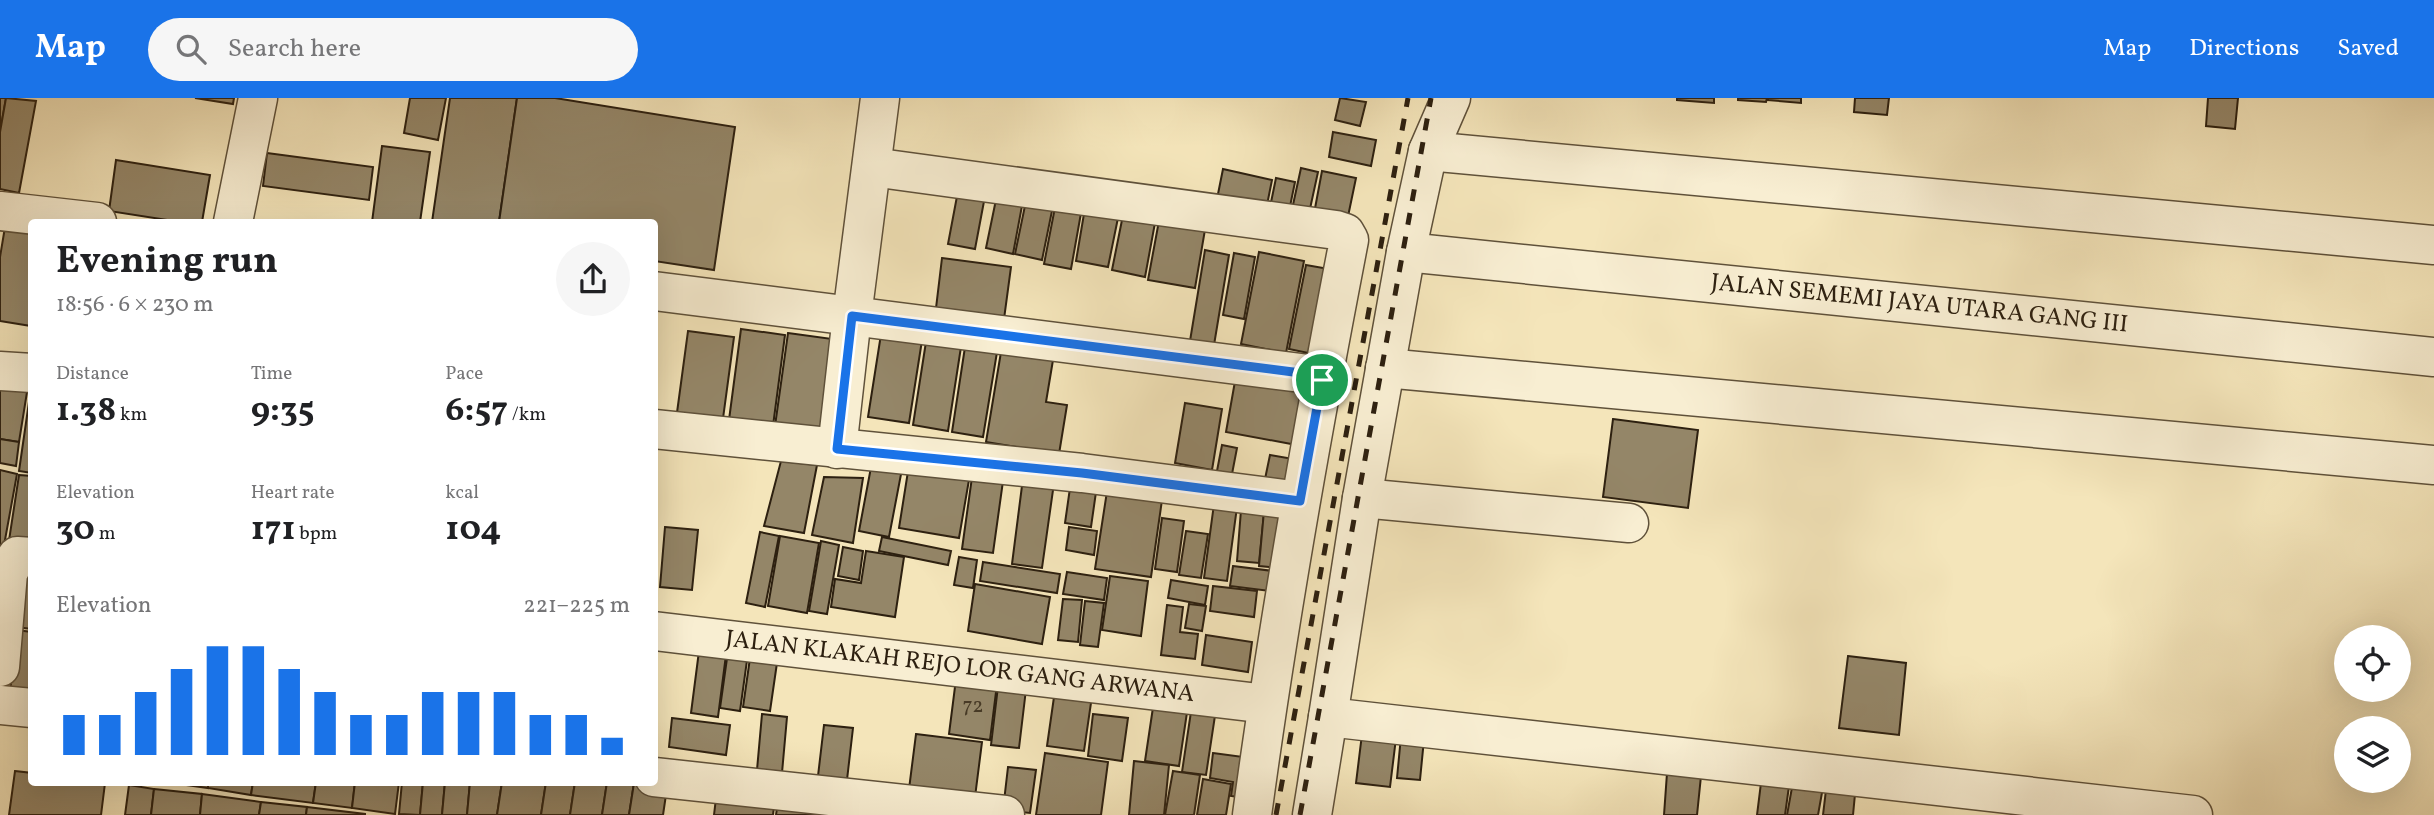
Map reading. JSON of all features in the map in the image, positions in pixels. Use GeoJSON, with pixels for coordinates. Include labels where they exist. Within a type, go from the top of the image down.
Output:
{"type":"FeatureCollection","features":[{"type":"Feature","properties":{"kind":"street"},"geometry":{"type":"LineString","coordinates":[[234,219],[258,98]]}},
{"type":"Feature","properties":{"kind":"street"},"geometry":{"type":"LineString","coordinates":[[837,449],[880,98]]}},
{"type":"Feature","properties":{"kind":"street"},"geometry":{"type":"LineString","coordinates":[[1312,815],[1362,498],[1406,252],[1428,151],[1451,98]]}},
{"type":"Feature","properties":{"kind":"street"},"geometry":{"type":"LineString","coordinates":[[1428,151],[2434,245]]}},
{"type":"Feature","properties":{"kind":"street"},"geometry":{"type":"LineString","coordinates":[[872,166],[1345,233],[1349,240],[1300,501],[1252,815]]}},
{"type":"Feature","properties":{"kind":"street"},"geometry":{"type":"LineString","coordinates":[[0,211],[71,219]]}},
{"type":"Feature","properties":{"kind":"street","name":"JALAN SEMEMI JAYA UTARA GANG III"},"geometry":{"type":"LineString","coordinates":[[1406,252],[2434,357]]}},
{"type":"Feature","properties":{"kind":"street"},"geometry":{"type":"LineString","coordinates":[[658,291],[1301,373],[1322,380]]}},
{"type":"Feature","properties":{"kind":"street"},"geometry":{"type":"LineString","coordinates":[[1385,368],[2434,465]]}},
{"type":"Feature","properties":{"kind":"street"},"geometry":{"type":"LineString","coordinates":[[0,371],[28,373]]}},
{"type":"Feature","properties":{"kind":"street"},"geometry":{"type":"LineString","coordinates":[[658,429],[1082,473],[1300,501]]}},
{"type":"Feature","properties":{"kind":"street"},"geometry":{"type":"LineString","coordinates":[[1362,498],[1629,523]]}},
{"type":"Feature","properties":{"kind":"street"},"geometry":{"type":"LineString","coordinates":[[0,667],[8,572],[24,557]]}},
{"type":"Feature","properties":{"kind":"street","name":"JALAN KLAKAH REJO LOR GANG ARWANA"},"geometry":{"type":"LineString","coordinates":[[658,631],[1267,704]]}},
{"type":"Feature","properties":{"kind":"street"},"geometry":{"type":"LineString","coordinates":[[0,705],[28,708]]}},
{"type":"Feature","properties":{"kind":"street"},"geometry":{"type":"LineString","coordinates":[[1328,717],[2193,815]]}},
{"type":"Feature","properties":{"kind":"street"},"geometry":{"type":"LineString","coordinates":[[658,777],[1005,815]]}},
{"type":"Feature","properties":{"kind":"building"},"geometry":{"type":"Polygon","coordinates":[[[0,98],[6,98],[0,132],[0,98]]]}},
{"type":"Feature","properties":{"kind":"building"},"geometry":{"type":"Polygon","coordinates":[[[6,98],[36,101],[19,193],[0,189],[0,132],[6,98]]]}},
{"type":"Feature","properties":{"kind":"building"},"geometry":{"type":"Polygon","coordinates":[[[195,98],[234,98],[233,104],[195,98]]]}},
{"type":"Feature","properties":{"kind":"building"},"geometry":{"type":"Polygon","coordinates":[[[410,98],[446,98],[438,140],[404,133],[410,98]]]}},
{"type":"Feature","properties":{"kind":"building"},"geometry":{"type":"Polygon","coordinates":[[[450,98],[517,98],[499,219],[432,219],[450,98]]]}},
{"type":"Feature","properties":{"kind":"building"},"geometry":{"type":"Polygon","coordinates":[[[517,98],[555,98],[735,127],[714,270],[658,262],[658,219],[499,219],[517,98]]]}},
{"type":"Feature","properties":{"kind":"building"},"geometry":{"type":"Polygon","coordinates":[[[1340,98],[1366,102],[1360,126],[1335,120],[1340,98]]]}},
{"type":"Feature","properties":{"kind":"building"},"geometry":{"type":"Polygon","coordinates":[[[1714,98],[1714,103],[1677,100],[1714,98]]]}},
{"type":"Feature","properties":{"kind":"building"},"geometry":{"type":"Polygon","coordinates":[[[1738,98],[1767,98],[1766,102],[1738,98]]]}},
{"type":"Feature","properties":{"kind":"building"},"geometry":{"type":"Polygon","coordinates":[[[1801,98],[1801,103],[1768,100],[1801,98]]]}},
{"type":"Feature","properties":{"kind":"building"},"geometry":{"type":"Polygon","coordinates":[[[1855,98],[1889,98],[1887,115],[1854,112],[1855,98]]]}},
{"type":"Feature","properties":{"kind":"building"},"geometry":{"type":"Polygon","coordinates":[[[2208,98],[2238,98],[2235,129],[2206,126],[2208,98]]]}},
{"type":"Feature","properties":{"kind":"building"},"geometry":{"type":"Polygon","coordinates":[[[1333,132],[1376,140],[1371,166],[1329,157],[1333,132]]]}},
{"type":"Feature","properties":{"kind":"building"},"geometry":{"type":"Polygon","coordinates":[[[382,146],[430,152],[420,219],[372,219],[382,146]]]}},
{"type":"Feature","properties":{"kind":"building"},"geometry":{"type":"Polygon","coordinates":[[[267,153],[373,167],[369,200],[263,186],[267,153]]]}},
{"type":"Feature","properties":{"kind":"building"},"geometry":{"type":"Polygon","coordinates":[[[116,160],[210,175],[203,219],[161,219],[109,211],[116,160]]]}},
{"type":"Feature","properties":{"kind":"building"},"geometry":{"type":"Polygon","coordinates":[[[1301,168],[1318,172],[1308,218],[1291,214],[1301,168]]]}},
{"type":"Feature","properties":{"kind":"building"},"geometry":{"type":"Polygon","coordinates":[[[1223,169],[1272,180],[1264,220],[1215,209],[1223,169]]]}},
{"type":"Feature","properties":{"kind":"building"},"geometry":{"type":"Polygon","coordinates":[[[1322,171],[1356,178],[1346,226],[1313,219],[1322,171]]]}},
{"type":"Feature","properties":{"kind":"building"},"geometry":{"type":"Polygon","coordinates":[[[1276,178],[1295,182],[1287,221],[1268,217],[1276,178]]]}},
{"type":"Feature","properties":{"kind":"building"},"geometry":{"type":"Polygon","coordinates":[[[998,190],[1024,195],[1013,254],[986,248],[998,190]]]}},
{"type":"Feature","properties":{"kind":"building"},"geometry":{"type":"Polygon","coordinates":[[[958,191],[985,196],[975,249],[948,244],[958,191]]]}},
{"type":"Feature","properties":{"kind":"building"},"geometry":{"type":"Polygon","coordinates":[[[1027,196],[1054,201],[1042,260],[1015,254],[1027,196]]]}},
{"type":"Feature","properties":{"kind":"building"},"geometry":{"type":"Polygon","coordinates":[[[1057,197],[1083,202],[1071,269],[1044,264],[1057,197]]]}},
{"type":"Feature","properties":{"kind":"building"},"geometry":{"type":"Polygon","coordinates":[[[1086,202],[1120,208],[1108,267],[1076,261],[1086,202]]]}},
{"type":"Feature","properties":{"kind":"building"},"geometry":{"type":"Polygon","coordinates":[[[1125,205],[1157,212],[1145,277],[1112,270],[1125,205]]]}},
{"type":"Feature","properties":{"kind":"building"},"geometry":{"type":"Polygon","coordinates":[[[1161,210],[1207,218],[1195,288],[1148,280],[1161,210]]]}},
{"type":"Feature","properties":{"kind":"building"},"geometry":{"type":"Polygon","coordinates":[[[6,221],[28,225],[28,326],[0,321],[0,257],[6,221]]]}},
{"type":"Feature","properties":{"kind":"building"},"geometry":{"type":"Polygon","coordinates":[[[1205,250],[1229,255],[1214,345],[1190,341],[1205,250]]]}},
{"type":"Feature","properties":{"kind":"building"},"geometry":{"type":"Polygon","coordinates":[[[1259,252],[1304,261],[1286,353],[1241,344],[1259,252]]]}},
{"type":"Feature","properties":{"kind":"building"},"geometry":{"type":"Polygon","coordinates":[[[1234,253],[1255,257],[1244,319],[1223,315],[1234,253]]]}},
{"type":"Feature","properties":{"kind":"building"},"geometry":{"type":"Polygon","coordinates":[[[942,258],[1011,267],[1002,334],[934,325],[942,258]]]}},
{"type":"Feature","properties":{"kind":"building"},"geometry":{"type":"Polygon","coordinates":[[[1306,265],[1329,269],[1313,354],[1289,349],[1306,265]]]}},
{"type":"Feature","properties":{"kind":"building"},"geometry":{"type":"Polygon","coordinates":[[[882,328],[923,334],[909,423],[868,417],[882,328]]]}},
{"type":"Feature","properties":{"kind":"building"},"geometry":{"type":"Polygon","coordinates":[[[741,329],[785,335],[771,441],[727,435],[741,329]]]}},
{"type":"Feature","properties":{"kind":"building"},"geometry":{"type":"Polygon","coordinates":[[[928,329],[963,334],[948,431],[913,425],[928,329]]]}},
{"type":"Feature","properties":{"kind":"building"},"geometry":{"type":"Polygon","coordinates":[[[688,331],[734,337],[722,426],[676,420],[688,331]]]}},
{"type":"Feature","properties":{"kind":"building"},"geometry":{"type":"Polygon","coordinates":[[[788,333],[847,341],[832,448],[773,440],[788,333]]]}},
{"type":"Feature","properties":{"kind":"building"},"geometry":{"type":"Polygon","coordinates":[[[967,334],[999,340],[983,437],[952,432],[967,334]]]}},
{"type":"Feature","properties":{"kind":"building"},"geometry":{"type":"Polygon","coordinates":[[[1003,340],[1055,348],[1046,402],[1067,405],[1059,454],[986,442],[1003,340]]]}},
{"type":"Feature","properties":{"kind":"building"},"geometry":{"type":"Polygon","coordinates":[[[1237,370],[1313,384],[1302,446],[1226,432],[1237,370]]]}},
{"type":"Feature","properties":{"kind":"building"},"geometry":{"type":"Polygon","coordinates":[[[0,387],[27,392],[19,442],[0,439],[0,387]]]}},
{"type":"Feature","properties":{"kind":"building"},"geometry":{"type":"Polygon","coordinates":[[[1185,403],[1222,409],[1212,470],[1175,463],[1185,403]]]}},
{"type":"Feature","properties":{"kind":"building"},"geometry":{"type":"Polygon","coordinates":[[[28,409],[28,472],[19,471],[28,409]]]}},
{"type":"Feature","properties":{"kind":"building"},"geometry":{"type":"Polygon","coordinates":[[[1613,419],[1698,430],[1688,508],[1603,497],[1613,419]]]}},
{"type":"Feature","properties":{"kind":"building"},"geometry":{"type":"Polygon","coordinates":[[[0,439],[19,442],[16,466],[0,463],[0,439]]]}},
{"type":"Feature","properties":{"kind":"building"},"geometry":{"type":"Polygon","coordinates":[[[1222,445],[1237,448],[1232,474],[1217,471],[1222,445]]]}},
{"type":"Feature","properties":{"kind":"building"},"geometry":{"type":"Polygon","coordinates":[[[1270,455],[1299,460],[1295,485],[1265,479],[1270,455]]]}},
{"type":"Feature","properties":{"kind":"building"},"geometry":{"type":"Polygon","coordinates":[[[781,461],[817,465],[804,533],[764,526],[781,461]]]}},
{"type":"Feature","properties":{"kind":"building"},"geometry":{"type":"Polygon","coordinates":[[[872,462],[902,469],[889,537],[859,531],[872,462]]]}},
{"type":"Feature","properties":{"kind":"building"},"geometry":{"type":"Polygon","coordinates":[[[909,465],[970,474],[959,538],[899,528],[909,465]]]}},
{"type":"Feature","properties":{"kind":"building"},"geometry":{"type":"Polygon","coordinates":[[[0,470],[17,474],[3,551],[0,550],[0,470]]]}},
{"type":"Feature","properties":{"kind":"building"},"geometry":{"type":"Polygon","coordinates":[[[19,475],[28,476],[28,549],[8,547],[19,475]]]}},
{"type":"Feature","properties":{"kind":"building"},"geometry":{"type":"Polygon","coordinates":[[[824,477],[863,478],[853,543],[812,535],[824,477]]]}},
{"type":"Feature","properties":{"kind":"building"},"geometry":{"type":"Polygon","coordinates":[[[972,477],[1003,481],[993,553],[962,549],[972,477]]]}},
{"type":"Feature","properties":{"kind":"building"},"geometry":{"type":"Polygon","coordinates":[[[1023,478],[1054,483],[1042,568],[1012,564],[1023,478]]]}},
{"type":"Feature","properties":{"kind":"building"},"geometry":{"type":"Polygon","coordinates":[[[1071,481],[1097,485],[1091,527],[1065,523],[1071,481]]]}},
{"type":"Feature","properties":{"kind":"building"},"geometry":{"type":"Polygon","coordinates":[[[1108,485],[1163,493],[1151,577],[1095,569],[1108,485]]]}},
{"type":"Feature","properties":{"kind":"building"},"geometry":{"type":"Polygon","coordinates":[[[1214,504],[1237,507],[1227,581],[1204,578],[1214,504]]]}},
{"type":"Feature","properties":{"kind":"building"},"geometry":{"type":"Polygon","coordinates":[[[1241,510],[1264,513],[1259,563],[1237,561],[1241,510]]]}},
{"type":"Feature","properties":{"kind":"building"},"geometry":{"type":"Polygon","coordinates":[[[1264,511],[1294,514],[1288,569],[1259,566],[1264,511]]]}},
{"type":"Feature","properties":{"kind":"building"},"geometry":{"type":"Polygon","coordinates":[[[1162,518],[1184,521],[1177,572],[1155,569],[1162,518]]]}},
{"type":"Feature","properties":{"kind":"building"},"geometry":{"type":"Polygon","coordinates":[[[665,527],[698,530],[692,590],[660,587],[665,527]]]}},
{"type":"Feature","properties":{"kind":"building"},"geometry":{"type":"Polygon","coordinates":[[[1069,527],[1097,531],[1094,555],[1066,550],[1069,527]]]}},
{"type":"Feature","properties":{"kind":"building"},"geometry":{"type":"Polygon","coordinates":[[[1186,531],[1208,534],[1201,578],[1179,575],[1186,531]]]}},
{"type":"Feature","properties":{"kind":"building"},"geometry":{"type":"Polygon","coordinates":[[[760,532],[779,536],[765,607],[746,603],[760,532]]]}},
{"type":"Feature","properties":{"kind":"building"},"geometry":{"type":"Polygon","coordinates":[[[780,536],[819,543],[807,613],[768,606],[780,536]]]}},
{"type":"Feature","properties":{"kind":"building"},"geometry":{"type":"Polygon","coordinates":[[[882,537],[951,551],[948,565],[879,551],[882,537]]]}},
{"type":"Feature","properties":{"kind":"building"},"geometry":{"type":"Polygon","coordinates":[[[821,541],[839,545],[827,614],[809,611],[821,541]]]}},
{"type":"Feature","properties":{"kind":"building"},"geometry":{"type":"Polygon","coordinates":[[[843,547],[863,551],[859,580],[838,576],[843,547]]]}},
{"type":"Feature","properties":{"kind":"building"},"geometry":{"type":"Polygon","coordinates":[[[866,551],[904,557],[895,617],[831,607],[835,579],[861,583],[866,551]]]}},
{"type":"Feature","properties":{"kind":"building"},"geometry":{"type":"Polygon","coordinates":[[[959,557],[977,560],[973,588],[954,585],[959,557]]]}},
{"type":"Feature","properties":{"kind":"building"},"geometry":{"type":"Polygon","coordinates":[[[23,560],[28,561],[28,628],[16,627],[23,560]]]}},
{"type":"Feature","properties":{"kind":"building"},"geometry":{"type":"Polygon","coordinates":[[[983,562],[1060,574],[1057,593],[980,581],[983,562]]]}},
{"type":"Feature","properties":{"kind":"building"},"geometry":{"type":"Polygon","coordinates":[[[1233,566],[1281,572],[1279,592],[1230,586],[1233,566]]]}},
{"type":"Feature","properties":{"kind":"building"},"geometry":{"type":"Polygon","coordinates":[[[1067,572],[1107,578],[1104,600],[1063,594],[1067,572]]]}},
{"type":"Feature","properties":{"kind":"building"},"geometry":{"type":"Polygon","coordinates":[[[1110,576],[1148,581],[1141,636],[1102,630],[1110,576]]]}},
{"type":"Feature","properties":{"kind":"building"},"geometry":{"type":"Polygon","coordinates":[[[1171,580],[1208,586],[1205,605],[1168,598],[1171,580]]]}},
{"type":"Feature","properties":{"kind":"building"},"geometry":{"type":"Polygon","coordinates":[[[975,584],[1050,597],[1042,644],[968,631],[975,584]]]}},
{"type":"Feature","properties":{"kind":"building"},"geometry":{"type":"Polygon","coordinates":[[[1213,586],[1257,591],[1254,617],[1210,611],[1213,586]]]}},
{"type":"Feature","properties":{"kind":"building"},"geometry":{"type":"Polygon","coordinates":[[[1063,599],[1082,600],[1078,642],[1058,640],[1063,599]]]}},
{"type":"Feature","properties":{"kind":"building"},"geometry":{"type":"Polygon","coordinates":[[[1085,601],[1104,603],[1098,647],[1080,645],[1085,601]]]}},
{"type":"Feature","properties":{"kind":"building"},"geometry":{"type":"Polygon","coordinates":[[[1189,604],[1206,606],[1202,631],[1185,628],[1189,604]]]}},
{"type":"Feature","properties":{"kind":"building"},"geometry":{"type":"Polygon","coordinates":[[[1167,605],[1183,607],[1180,632],[1198,634],[1195,659],[1161,655],[1167,605]]]}},
{"type":"Feature","properties":{"kind":"building"},"geometry":{"type":"Polygon","coordinates":[[[16,630],[28,632],[28,706],[9,704],[16,630]]]}},
{"type":"Feature","properties":{"kind":"building"},"geometry":{"type":"Polygon","coordinates":[[[1206,635],[1252,642],[1248,672],[1202,665],[1206,635]]]}},
{"type":"Feature","properties":{"kind":"building"},"geometry":{"type":"Polygon","coordinates":[[[729,644],[749,646],[740,711],[720,708],[729,644]]]}},
{"type":"Feature","properties":{"kind":"building"},"geometry":{"type":"Polygon","coordinates":[[[699,651],[726,655],[718,717],[691,713],[699,651]]]}},
{"type":"Feature","properties":{"kind":"building"},"geometry":{"type":"Polygon","coordinates":[[[751,651],[778,656],[770,711],[743,707],[751,651]]]}},
{"type":"Feature","properties":{"kind":"building"},"geometry":{"type":"Polygon","coordinates":[[[1848,656],[1906,663],[1899,735],[1839,728],[1848,656]]]}},
{"type":"Feature","properties":{"kind":"building"},"geometry":{"type":"Polygon","coordinates":[[[957,671],[998,676],[990,740],[949,734],[957,671]]]}},
{"type":"Feature","properties":{"kind":"building"},"geometry":{"type":"Polygon","coordinates":[[[999,678],[1027,681],[1019,748],[991,745],[999,678]]]}},
{"type":"Feature","properties":{"kind":"building"},"geometry":{"type":"Polygon","coordinates":[[[1055,690],[1092,696],[1084,751],[1047,746],[1055,690]]]}},
{"type":"Feature","properties":{"kind":"building"},"geometry":{"type":"Polygon","coordinates":[[[1155,694],[1189,699],[1179,766],[1145,761],[1155,694]]]}},
{"type":"Feature","properties":{"kind":"building"},"geometry":{"type":"Polygon","coordinates":[[[1192,705],[1216,709],[1206,775],[1182,772],[1192,705]]]}},
{"type":"Feature","properties":{"kind":"building"},"geometry":{"type":"Polygon","coordinates":[[[762,714],[787,717],[781,784],[756,781],[762,714]]]}},
{"type":"Feature","properties":{"kind":"building"},"geometry":{"type":"Polygon","coordinates":[[[1093,714],[1128,718],[1122,761],[1088,756],[1093,714]]]}},
{"type":"Feature","properties":{"kind":"building"},"geometry":{"type":"Polygon","coordinates":[[[672,718],[730,725],[726,755],[669,747],[672,718]]]}},
{"type":"Feature","properties":{"kind":"building"},"geometry":{"type":"Polygon","coordinates":[[[824,725],[853,728],[845,797],[816,793],[824,725]]]}},
{"type":"Feature","properties":{"kind":"building"},"geometry":{"type":"Polygon","coordinates":[[[1363,726],[1397,730],[1390,787],[1356,783],[1363,726]]]}},
{"type":"Feature","properties":{"kind":"building"},"geometry":{"type":"Polygon","coordinates":[[[1402,726],[1425,729],[1420,780],[1397,778],[1402,726]]]}},
{"type":"Feature","properties":{"kind":"building"},"geometry":{"type":"Polygon","coordinates":[[[916,734],[982,742],[974,805],[908,797],[916,734]]]}},
{"type":"Feature","properties":{"kind":"building"},"geometry":{"type":"Polygon","coordinates":[[[1045,753],[1108,762],[1101,815],[1036,815],[1045,753]]]}},
{"type":"Feature","properties":{"kind":"building"},"geometry":{"type":"Polygon","coordinates":[[[1213,753],[1251,758],[1245,798],[1231,796],[1233,782],[1210,778],[1213,753]]]}},
{"type":"Feature","properties":{"kind":"building"},"geometry":{"type":"Polygon","coordinates":[[[1134,761],[1169,765],[1164,815],[1129,815],[1134,761]]]}},
{"type":"Feature","properties":{"kind":"building"},"geometry":{"type":"Polygon","coordinates":[[[1008,767],[1036,770],[1030,813],[1003,810],[1008,767]]]}},
{"type":"Feature","properties":{"kind":"building"},"geometry":{"type":"Polygon","coordinates":[[[15,771],[28,773],[28,786],[105,786],[101,815],[9,815],[15,771]]]}},
{"type":"Feature","properties":{"kind":"building"},"geometry":{"type":"Polygon","coordinates":[[[1173,771],[1200,775],[1194,815],[1165,815],[1173,771]]]}},
{"type":"Feature","properties":{"kind":"building"},"geometry":{"type":"Polygon","coordinates":[[[1795,771],[1825,776],[1818,815],[1787,815],[1795,771]]]}},
{"type":"Feature","properties":{"kind":"building"},"geometry":{"type":"Polygon","coordinates":[[[1667,773],[1701,776],[1697,815],[1664,815],[1667,773]]]}},
{"type":"Feature","properties":{"kind":"building"},"geometry":{"type":"Polygon","coordinates":[[[1762,775],[1790,779],[1785,815],[1757,815],[1762,775]]]}},
{"type":"Feature","properties":{"kind":"building"},"geometry":{"type":"Polygon","coordinates":[[[1203,779],[1231,784],[1226,815],[1197,815],[1203,779]]]}},
{"type":"Feature","properties":{"kind":"building"},"geometry":{"type":"Polygon","coordinates":[[[129,786],[154,789],[151,815],[125,815],[129,786]]]}},
{"type":"Feature","properties":{"kind":"building"},"geometry":{"type":"Polygon","coordinates":[[[208,786],[252,786],[251,795],[208,786]]]}},
{"type":"Feature","properties":{"kind":"building"},"geometry":{"type":"Polygon","coordinates":[[[252,786],[315,786],[313,803],[251,795],[252,786]]]}},
{"type":"Feature","properties":{"kind":"building"},"geometry":{"type":"Polygon","coordinates":[[[315,786],[355,786],[352,808],[313,803],[315,786]]]}},
{"type":"Feature","properties":{"kind":"building"},"geometry":{"type":"Polygon","coordinates":[[[355,786],[398,786],[395,814],[352,808],[355,786]]]}},
{"type":"Feature","properties":{"kind":"building"},"geometry":{"type":"Polygon","coordinates":[[[402,786],[423,786],[420,815],[399,814],[402,786]]]}},
{"type":"Feature","properties":{"kind":"building"},"geometry":{"type":"Polygon","coordinates":[[[423,786],[445,786],[442,815],[420,815],[423,786]]]}},
{"type":"Feature","properties":{"kind":"building"},"geometry":{"type":"Polygon","coordinates":[[[445,786],[470,786],[467,815],[442,815],[445,786]]]}},
{"type":"Feature","properties":{"kind":"building"},"geometry":{"type":"Polygon","coordinates":[[[470,786],[501,786],[497,815],[467,815],[470,786]]]}},
{"type":"Feature","properties":{"kind":"building"},"geometry":{"type":"Polygon","coordinates":[[[501,786],[545,786],[541,815],[497,815],[501,786]]]}},
{"type":"Feature","properties":{"kind":"building"},"geometry":{"type":"Polygon","coordinates":[[[545,786],[574,786],[570,815],[541,815],[545,786]]]}},
{"type":"Feature","properties":{"kind":"building"},"geometry":{"type":"Polygon","coordinates":[[[574,786],[606,786],[602,815],[570,815],[574,786]]]}},
{"type":"Feature","properties":{"kind":"building"},"geometry":{"type":"Polygon","coordinates":[[[606,786],[634,786],[629,815],[602,815],[606,786]]]}},
{"type":"Feature","properties":{"kind":"building"},"geometry":{"type":"Polygon","coordinates":[[[634,786],[667,788],[663,815],[629,815],[634,786]]]}},
{"type":"Feature","properties":{"kind":"building"},"geometry":{"type":"Polygon","coordinates":[[[154,789],[202,794],[200,815],[151,815],[154,789]]]}},
{"type":"Feature","properties":{"kind":"building"},"geometry":{"type":"Polygon","coordinates":[[[717,790],[775,797],[773,815],[714,815],[717,790]]]}},
{"type":"Feature","properties":{"kind":"building"},"geometry":{"type":"Polygon","coordinates":[[[1826,790],[1855,794],[1853,815],[1823,815],[1826,790]]]}},
{"type":"Feature","properties":{"kind":"building"},"geometry":{"type":"Polygon","coordinates":[[[202,794],[261,802],[259,815],[200,815],[202,794]]]}},
{"type":"Feature","properties":{"kind":"building"},"geometry":{"type":"Polygon","coordinates":[[[779,795],[829,815],[776,815],[779,795]]]}},
{"type":"Feature","properties":{"kind":"building"},"geometry":{"type":"Polygon","coordinates":[[[261,802],[307,807],[306,815],[259,815],[261,802]]]}},
{"type":"Feature","properties":{"kind":"building"},"geometry":{"type":"Polygon","coordinates":[[[307,807],[365,814],[365,815],[306,815],[307,807]]]}},
{"type":"Feature","properties":{"kind":"railway"},"geometry":{"type":"LineString","coordinates":[[1276,815],[1408,98]]}},
{"type":"Feature","properties":{"kind":"railway"},"geometry":{"type":"LineString","coordinates":[[1300,815],[1431,98]]}},
{"type":"Feature","properties":{"kind":"route"},"geometry":{"type":"LineString","coordinates":[[852,316],[1301,373],[1322,380],[1300,501],[1082,473],[837,449],[852,316]]}}]}
